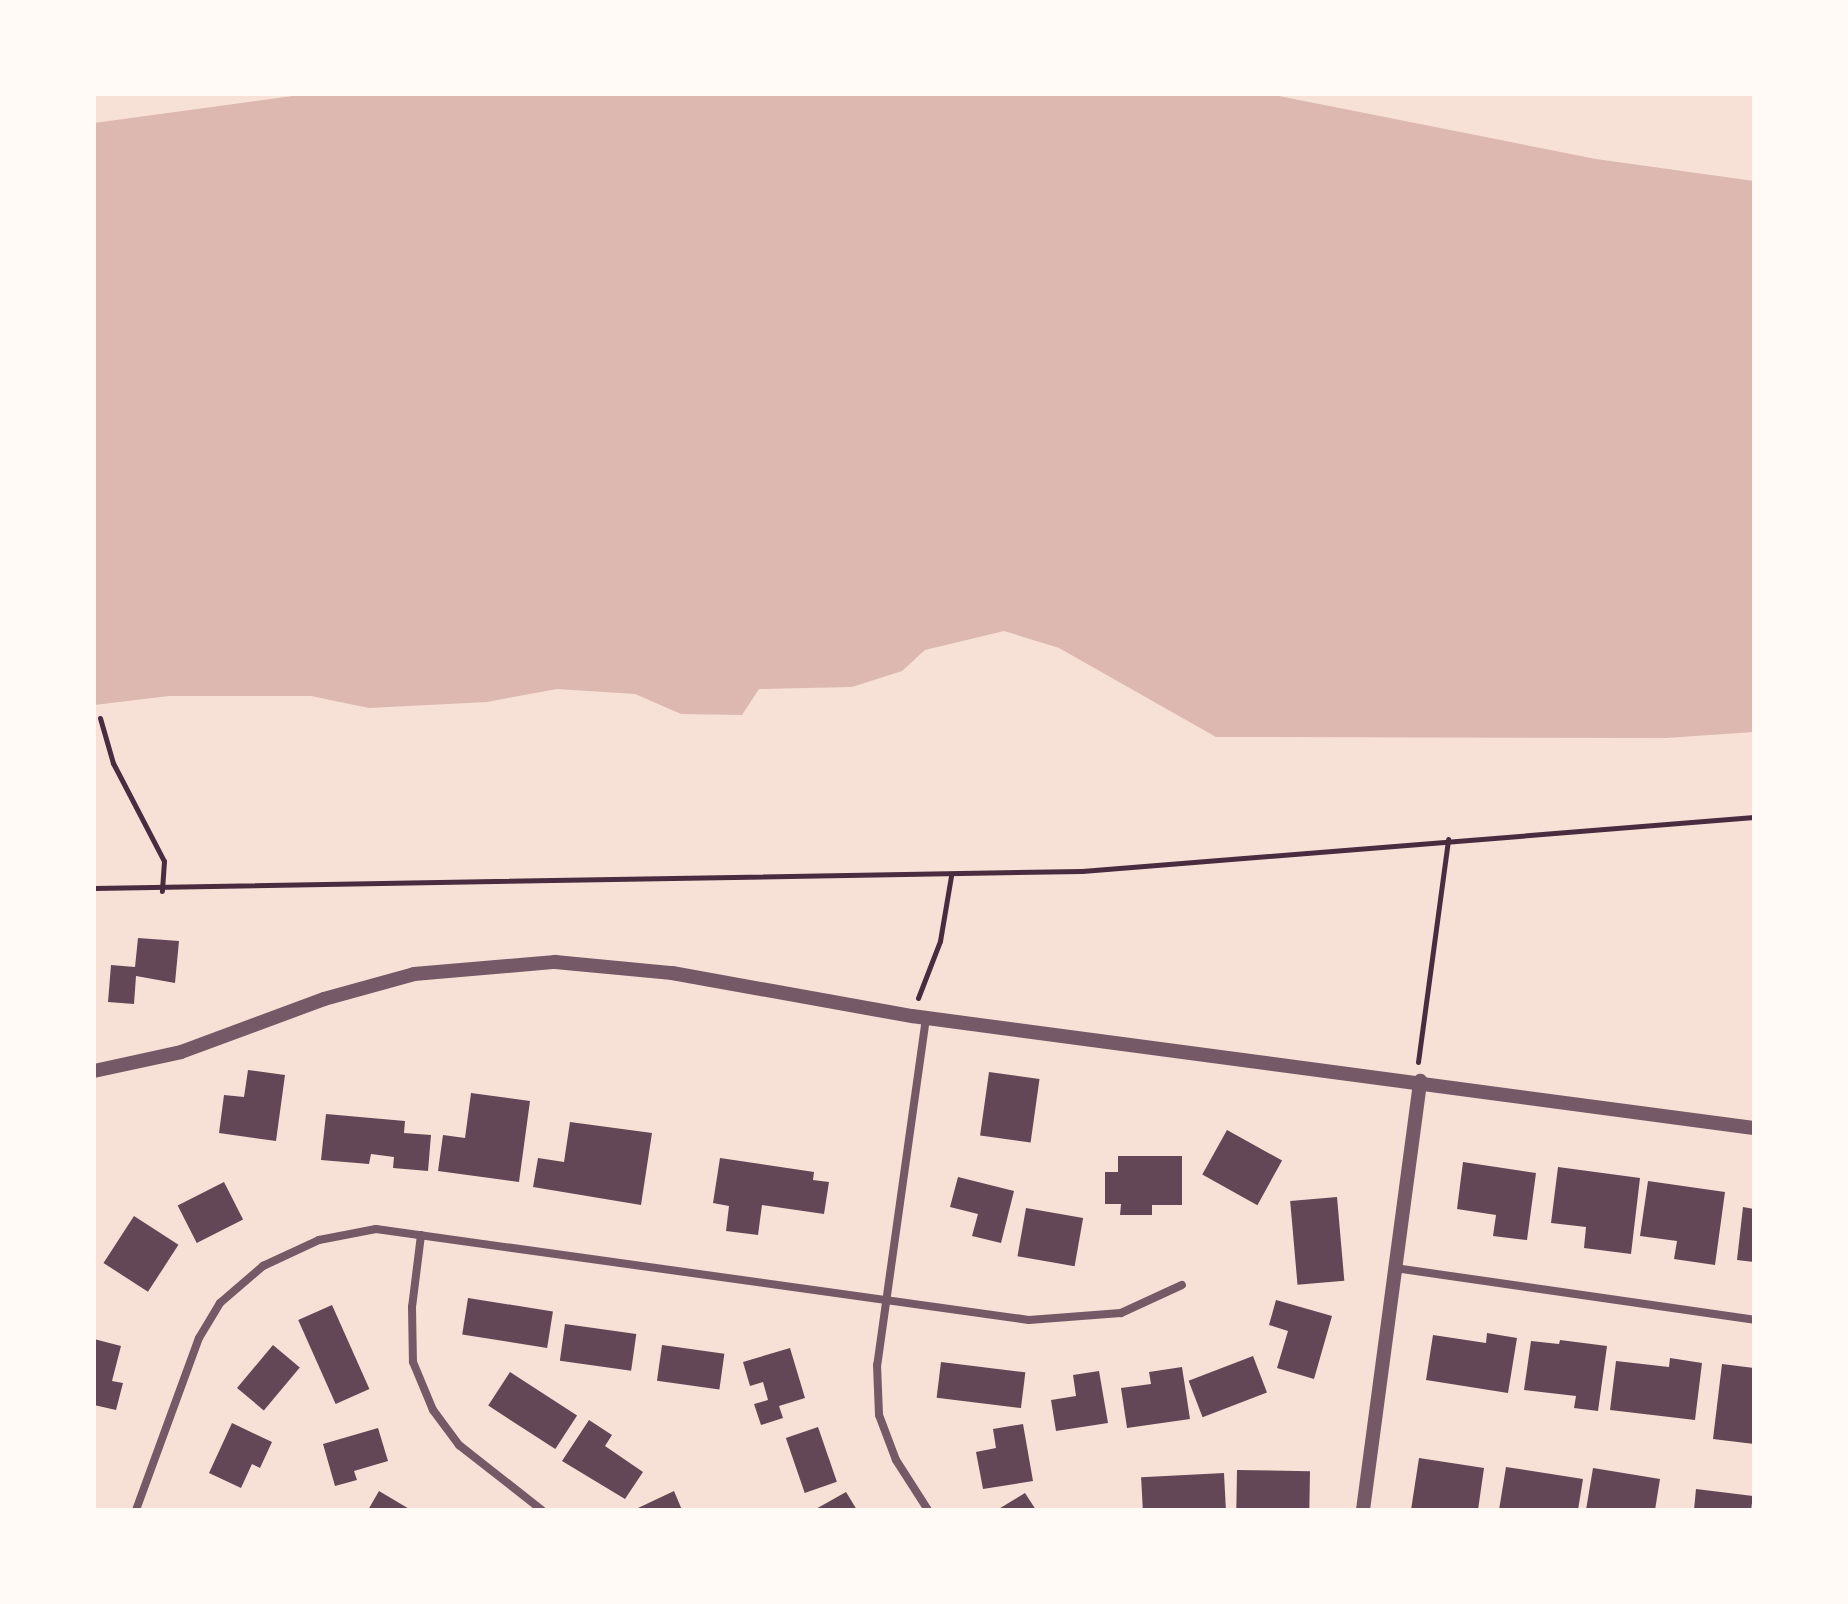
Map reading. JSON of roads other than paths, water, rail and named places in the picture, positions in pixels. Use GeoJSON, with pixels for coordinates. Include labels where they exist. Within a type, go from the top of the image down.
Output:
{"type":"FeatureCollection","features":[{"type":"Feature","properties":{"kind":"street"},"geometry":{"type":"LineString","coordinates":[[94,1071],[181,1052],[324,999],[414,974],[555,962],[672,973],[919,1017],[1420,1081],[1754,1128]]}},
{"type":"Feature","properties":{"kind":"street"},"geometry":{"type":"LineString","coordinates":[[919,1017],[877,1365],[879,1415],[896,1460],[928,1510]]}},
{"type":"Feature","properties":{"kind":"street"},"geometry":{"type":"LineString","coordinates":[[1363,1510],[1420,1081]]}},
{"type":"Feature","properties":{"kind":"street"},"geometry":{"type":"LineString","coordinates":[[136,1510],[199,1338],[220,1303],[263,1266],[319,1240],[376,1229],[1029,1320],[1074,1319],[1121,1313],[1182,1285]]}},
{"type":"Feature","properties":{"kind":"street"},"geometry":{"type":"LineString","coordinates":[[421,1235],[412,1307],[413,1362],[433,1410],[459,1445],[542,1510]]}},
{"type":"Feature","properties":{"kind":"street"},"geometry":{"type":"LineString","coordinates":[[1395,1268],[1754,1320]]}}]}
